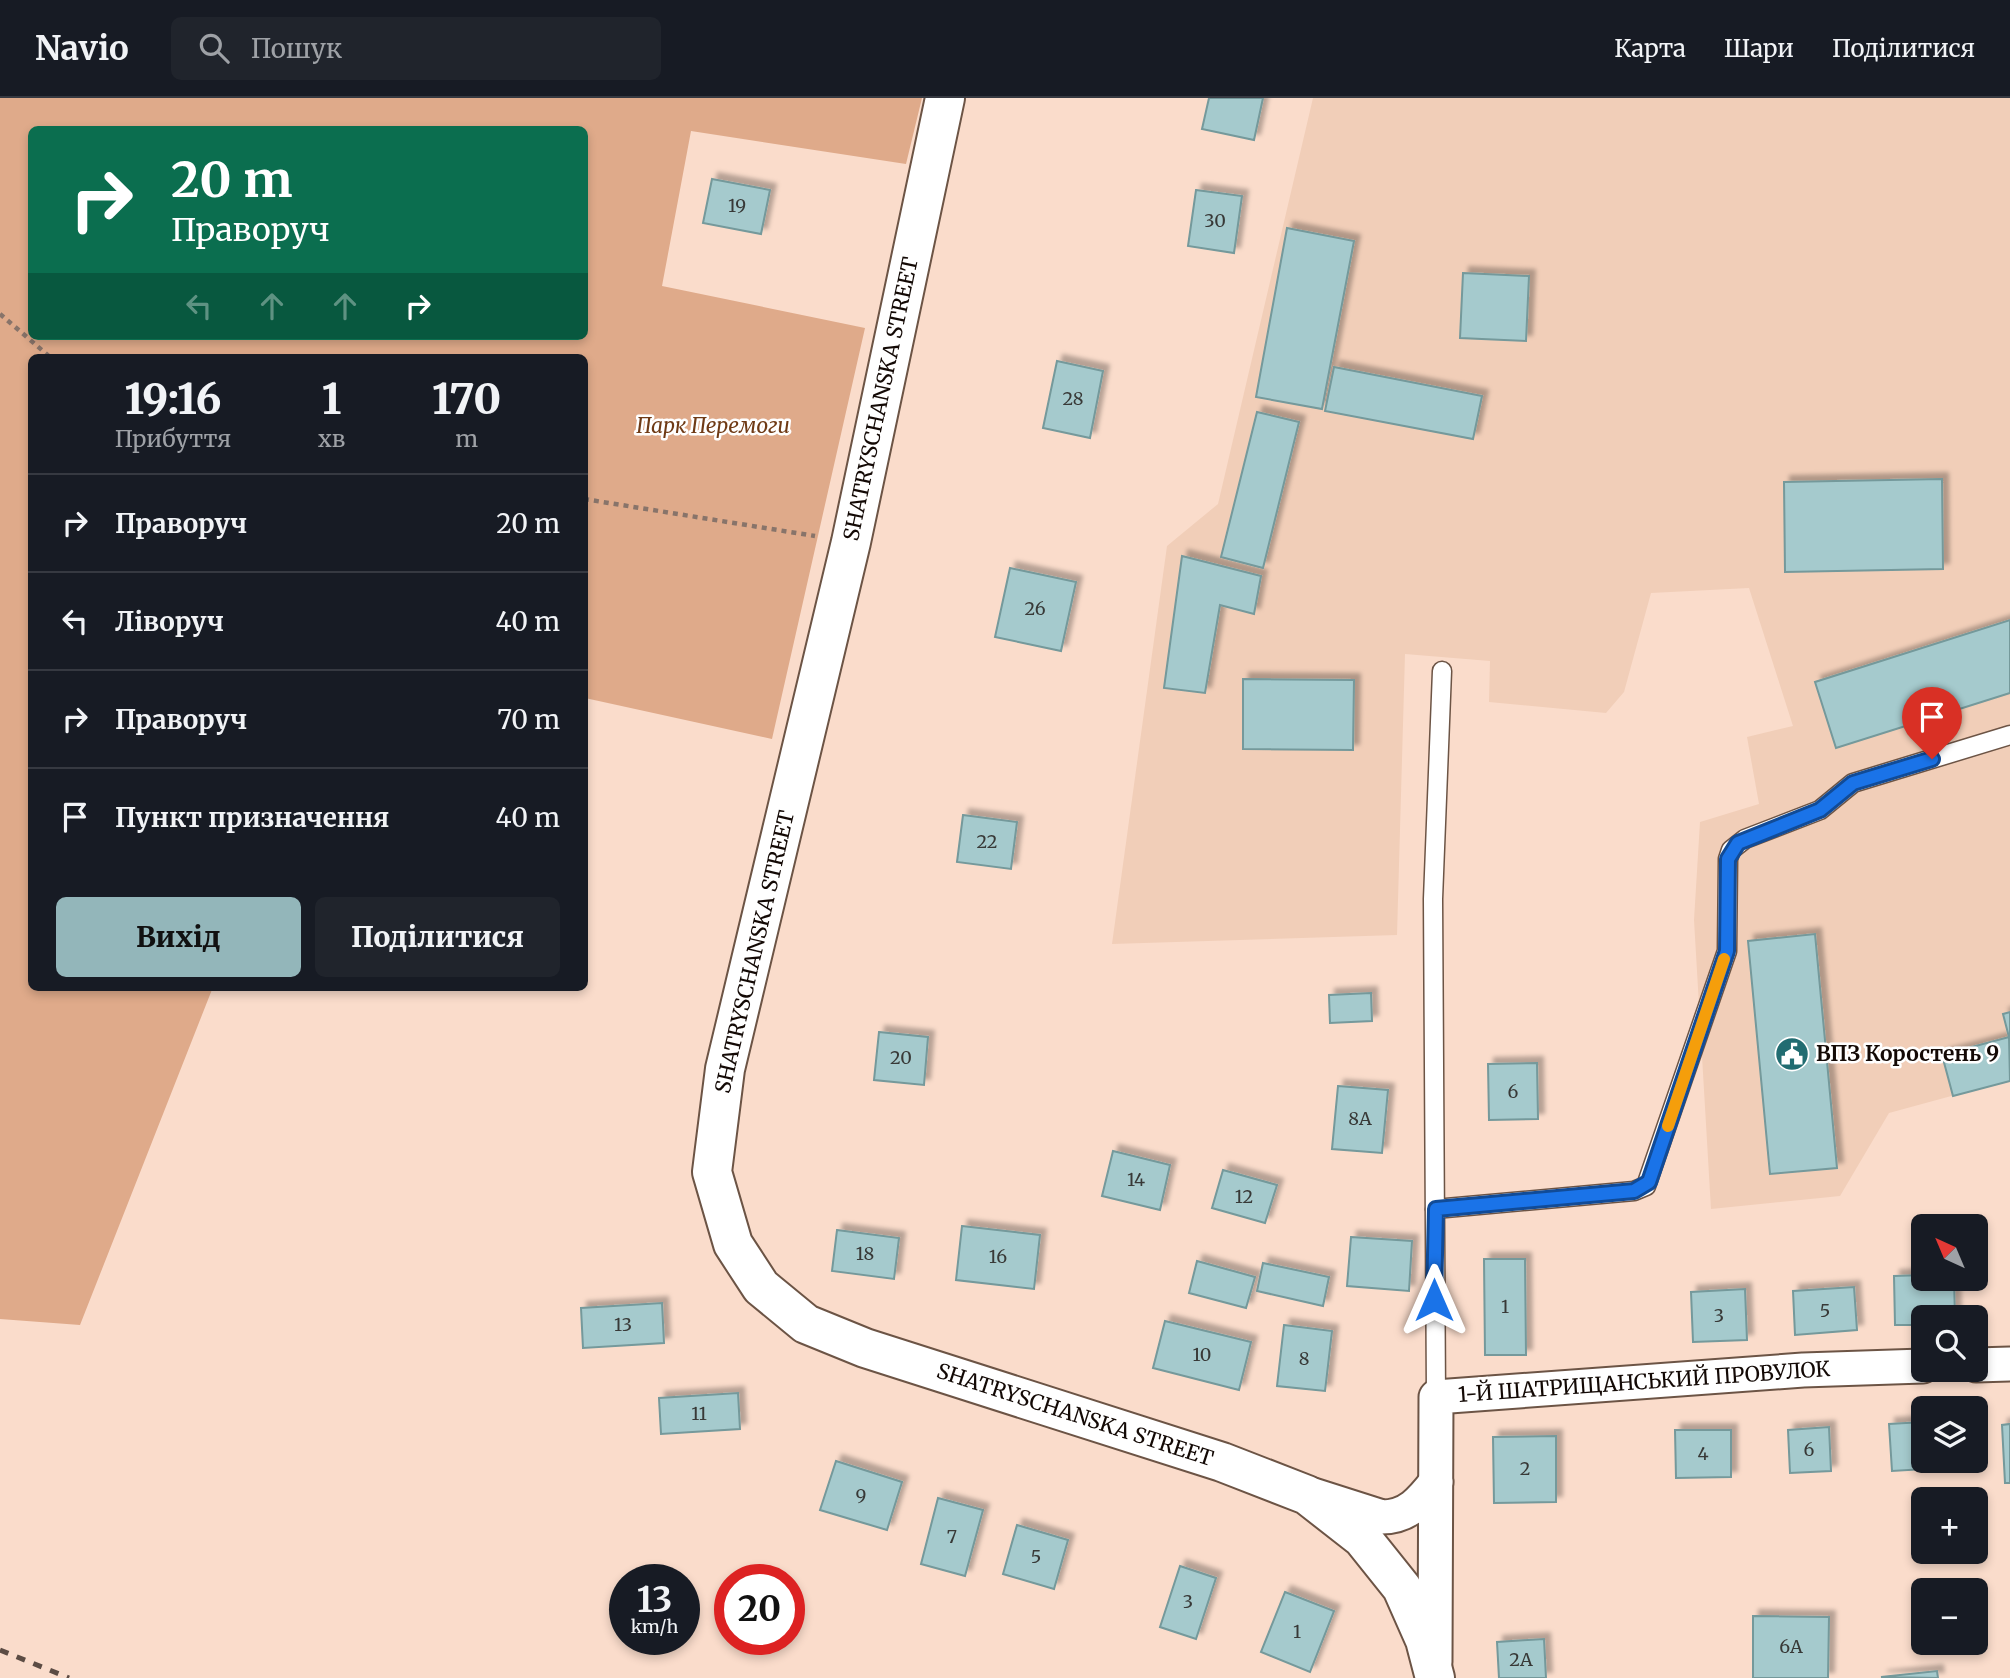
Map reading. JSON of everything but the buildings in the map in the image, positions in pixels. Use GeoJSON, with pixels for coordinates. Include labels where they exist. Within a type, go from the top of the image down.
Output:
{"type":"FeatureCollection","features":[{"type":"Feature","properties":{"kind":"street","name":"SHATRYSCHANSKA STREET"},"geometry":{"type":"LineString","coordinates":[[945,98],[851,542],[725,1069],[712,1172],[733,1244],[761,1287],[806,1324],[865,1348],[1209,1458],[1294,1489],[1340,1518],[1383,1562],[1402,1588],[1418,1620],[1435,1678]]}},
{"type":"Feature","properties":{"kind":"street"},"geometry":{"type":"LineString","coordinates":[[1988,1365],[2010,1364]]}},
{"type":"Feature","properties":{"kind":"street","name":"1-Й ШАТРИЩАНСЬКИЙ ПРОВУЛОК"},"geometry":{"type":"LineString","coordinates":[[1435,1678],[1436,1397],[1803,1370],[1911,1366]]}},
{"type":"Feature","properties":{"kind":"street"},"geometry":{"type":"LineString","coordinates":[[1294,1489],[1382,1517],[1394,1517],[1418,1504],[1436,1482]]}},
{"type":"Feature","properties":{"kind":"lane"},"geometry":{"type":"LineString","coordinates":[[1436,1397],[1433,899],[1443,671]]}},
{"type":"Feature","properties":{"kind":"lane"},"geometry":{"type":"LineString","coordinates":[[1436,1209],[1634,1191],[1646,1186],[1727,951],[1728,859],[1731,850],[1748,837],[1820,810],[1853,783],[2010,735]]}},
{"type":"Feature","properties":{"kind":"path"},"geometry":{"type":"LineString","coordinates":[[0,314],[28,338]]}},
{"type":"Feature","properties":{"kind":"path"},"geometry":{"type":"LineString","coordinates":[[30,340],[47,354]]}},
{"type":"Feature","properties":{"kind":"path"},"geometry":{"type":"LineString","coordinates":[[588,500],[851,542]]}},
{"type":"Feature","properties":{"kind":"shaded area"},"geometry":{"type":"Polygon","coordinates":[[[1313,98],[2010,98],[2010,1080],[1889,1113],[1840,1196],[1711,1209],[1694,920],[1700,822],[1759,804],[1747,737],[1793,726],[1749,588],[1651,593],[1624,692],[1606,713],[1489,702],[1490,661],[1405,654],[1397,935],[1112,944],[1167,546],[1218,504],[1313,98]]]}},
{"type":"Feature","properties":{"kind":"green space","name":"Парк Перемоги"},"geometry":{"type":"Polygon","coordinates":[[[0,98],[922,98],[906,164],[691,131],[662,286],[865,328],[772,739],[588,699],[588,354],[28,354],[28,991],[211,991],[80,1325],[0,1319],[0,98]]]}},
{"type":"Feature","properties":{"kind":"railway"},"geometry":{"type":"LineString","coordinates":[[0,1650],[69,1678]]}},
{"type":"Feature","properties":{"kind":"slow traffic"},"geometry":{"type":"LineString","coordinates":[[1668,1126],[1724,959]]}},
{"type":"Feature","properties":{"kind":"place","name":"ВПЗ Коростень 9"},"geometry":{"type":"Point","coordinates":[1792,1054]}},
{"type":"Feature","properties":{"kind":"route"},"geometry":{"type":"LineString","coordinates":[[1434,1300],[1436,1209],[1634,1191],[1646,1186],[1651,1179],[1727,951],[1728,859],[1733,848],[1748,837],[1820,810],[1853,783],[1932,759]]}}]}
